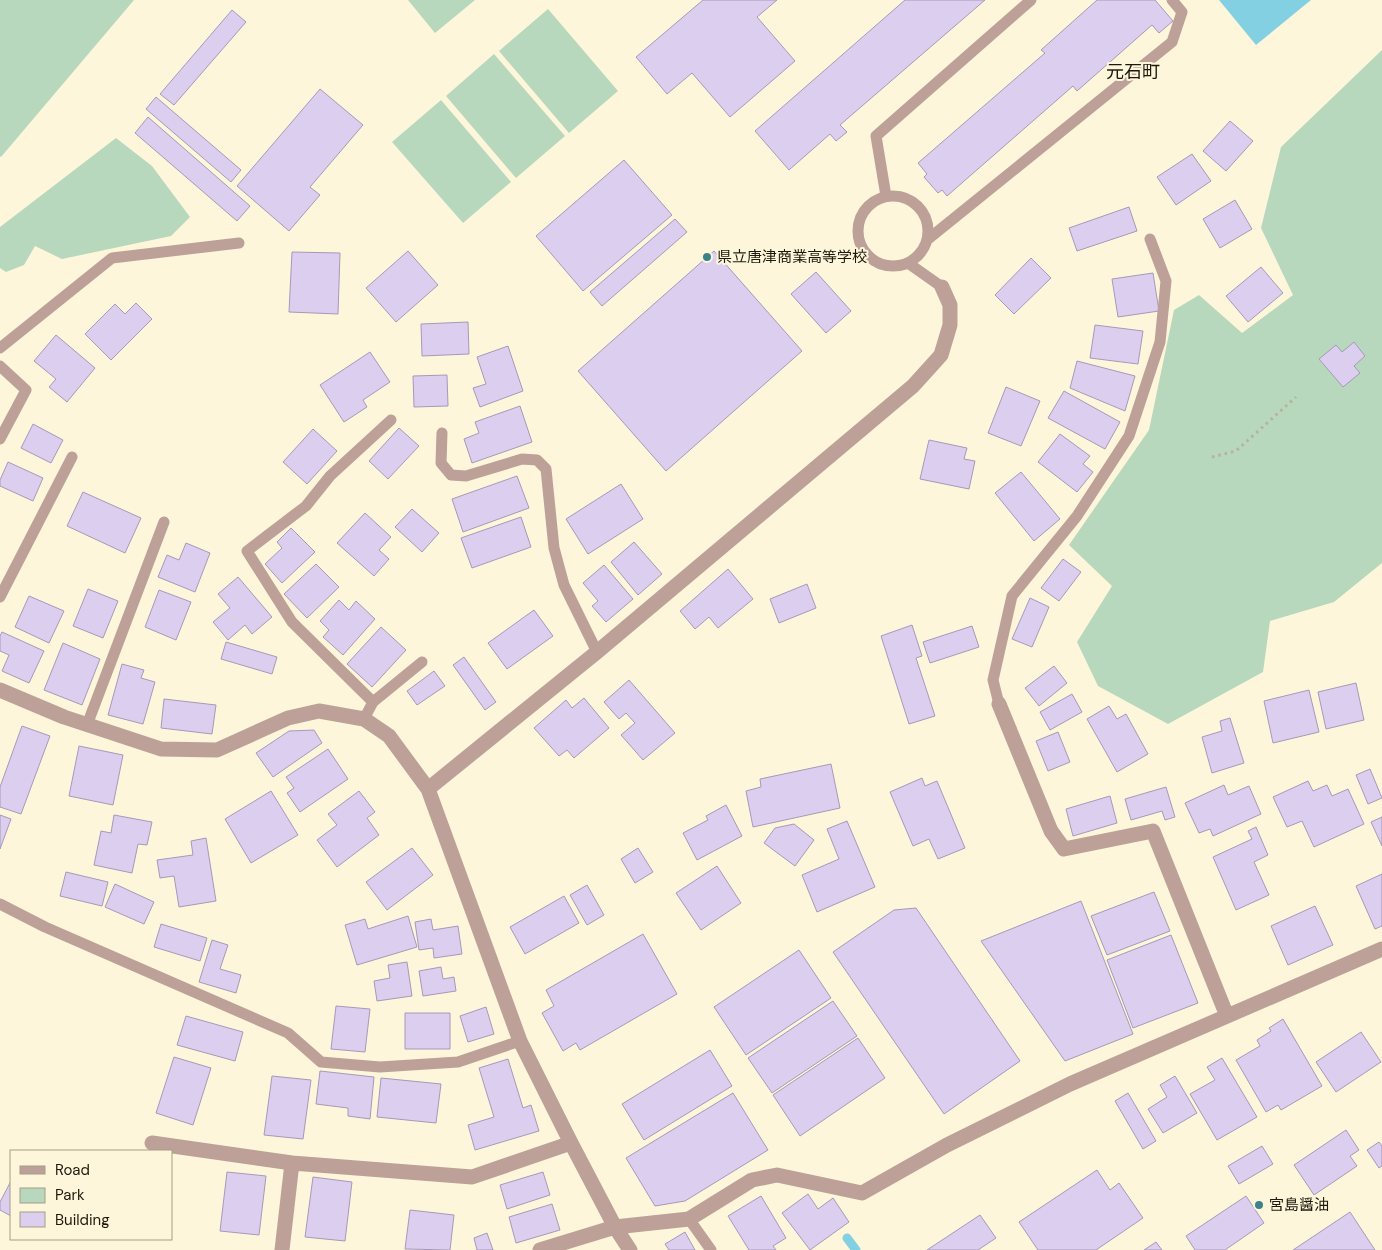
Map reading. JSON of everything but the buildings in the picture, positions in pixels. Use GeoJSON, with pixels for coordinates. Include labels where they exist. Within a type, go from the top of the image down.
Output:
{"type":"FeatureCollection","features":[{"type":"Feature","properties":{"kind":"street"},"geometry":{"type":"LineString","coordinates":[[428,788],[597,652],[912,386],[941,355],[948,332],[950,305],[942,286]]}},
{"type":"Feature","properties":{"kind":"street"},"geometry":{"type":"LineString","coordinates":[[0,690],[87,725],[161,749],[216,750],[288,718],[319,711],[364,719],[389,736],[428,788],[520,1041],[615,1227],[630,1250]]}},
{"type":"Feature","properties":{"kind":"street"},"geometry":{"type":"LineString","coordinates":[[999,704],[1051,831],[1064,849],[1153,831],[1227,1016]]}},
{"type":"Feature","properties":{"kind":"street"},"geometry":{"type":"LineString","coordinates":[[540,1250],[615,1227],[688,1219],[752,1180],[777,1175],[862,1193],[947,1145],[1070,1084],[1227,1016],[1380,955]]}},
{"type":"Feature","properties":{"kind":"street"},"geometry":{"type":"LineString","coordinates":[[152,1143],[292,1163],[472,1176],[571,1143]]}},
{"type":"Feature","properties":{"kind":"street"},"geometry":{"type":"LineString","coordinates":[[282,1250],[292,1163]]}},
{"type":"Feature","properties":{"kind":"lane"},"geometry":{"type":"LineString","coordinates":[[886,196],[876,136],[1031,0]]}},
{"type":"Feature","properties":{"kind":"lane"},"geometry":{"type":"LineString","coordinates":[[927,240],[1172,42],[1182,12],[1172,0]]}},
{"type":"Feature","properties":{"kind":"lane"},"geometry":{"type":"LineString","coordinates":[[886,196],[898,196],[909,199],[918,206],[925,216],[928,228],[927,240],[922,251],[914,260],[904,266],[891,267],[879,265],[865,254],[858,239],[857,228],[860,216],[866,207],[886,196]]}},
{"type":"Feature","properties":{"kind":"lane"},"geometry":{"type":"LineString","coordinates":[[999,704],[993,680],[1012,596],[1078,516],[1129,436],[1154,361],[1160,342],[1166,281],[1150,239]]}},
{"type":"Feature","properties":{"kind":"lane"},"geometry":{"type":"LineString","coordinates":[[0,348],[112,258],[239,243]]}},
{"type":"Feature","properties":{"kind":"lane"},"geometry":{"type":"LineString","coordinates":[[908,263],[942,286]]}},
{"type":"Feature","properties":{"kind":"lane"},"geometry":{"type":"LineString","coordinates":[[0,366],[26,390],[0,439]]}},
{"type":"Feature","properties":{"kind":"lane"},"geometry":{"type":"LineString","coordinates":[[373,702],[292,622],[248,551],[306,506],[330,476],[392,420]]}},
{"type":"Feature","properties":{"kind":"lane"},"geometry":{"type":"LineString","coordinates":[[442,434],[441,463],[451,475],[466,476],[522,459],[537,460],[546,469],[554,548],[564,585],[597,652]]}},
{"type":"Feature","properties":{"kind":"lane"},"geometry":{"type":"LineString","coordinates":[[0,597],[72,457]]}},
{"type":"Feature","properties":{"kind":"lane"},"geometry":{"type":"LineString","coordinates":[[87,725],[164,522]]}},
{"type":"Feature","properties":{"kind":"lane"},"geometry":{"type":"LineString","coordinates":[[364,719],[373,702],[422,662]]}},
{"type":"Feature","properties":{"kind":"lane"},"geometry":{"type":"LineString","coordinates":[[0,904],[45,927],[288,1033],[322,1062],[380,1067],[458,1062],[520,1041]]}},
{"type":"Feature","properties":{"kind":"lane"},"geometry":{"type":"LineString","coordinates":[[688,1219],[711,1250]]}},
{"type":"Feature","properties":{"kind":"path"},"geometry":{"type":"LineString","coordinates":[[1212,457],[1236,451],[1296,397]]}},
{"type":"Feature","properties":{"kind":"green space"},"geometry":{"type":"Polygon","coordinates":[[[0,0],[134,0],[1,157],[0,156],[0,0]]]}},
{"type":"Feature","properties":{"kind":"green space"},"geometry":{"type":"Polygon","coordinates":[[[408,0],[475,0],[435,33],[408,0]]]}},
{"type":"Feature","properties":{"kind":"green space"},"geometry":{"type":"Polygon","coordinates":[[[548,9],[618,91],[569,133],[499,51],[548,9]]]}},
{"type":"Feature","properties":{"kind":"green space"},"geometry":{"type":"Polygon","coordinates":[[[1382,50],[1382,563],[1334,602],[1270,621],[1263,672],[1168,724],[1098,686],[1077,642],[1112,586],[1069,545],[1149,430],[1174,310],[1199,295],[1242,333],[1293,295],[1261,228],[1281,147],[1382,50]]]}},
{"type":"Feature","properties":{"kind":"green space"},"geometry":{"type":"Polygon","coordinates":[[[494,54],[565,136],[516,178],[446,96],[494,54]]]}},
{"type":"Feature","properties":{"kind":"green space"},"geometry":{"type":"Polygon","coordinates":[[[441,100],[511,182],[463,223],[392,142],[441,100]]]}},
{"type":"Feature","properties":{"kind":"green space"},"geometry":{"type":"Polygon","coordinates":[[[116,138],[152,166],[190,217],[171,236],[62,259],[35,246],[24,265],[6,272],[0,268],[0,227],[116,138]]]}},
{"type":"Feature","properties":{"kind":"water"},"geometry":{"type":"Polygon","coordinates":[[[1219,0],[1311,0],[1256,45],[1219,0]]]}},
{"type":"Feature","properties":{"kind":"waterway"},"geometry":{"type":"LineString","coordinates":[[847,1238],[856,1250]]}},
{"type":"Feature","properties":{"kind":"place","name":"県立唐津商業高等学校"},"geometry":{"type":"Point","coordinates":[707,257]}},
{"type":"Feature","properties":{"kind":"place","name":"宮島醤油"},"geometry":{"type":"Point","coordinates":[1259,1205]}},
{"type":"Feature","properties":{"kind":"district","name":"元石町"},"geometry":{"type":"Point","coordinates":[1133,72]}}]}
